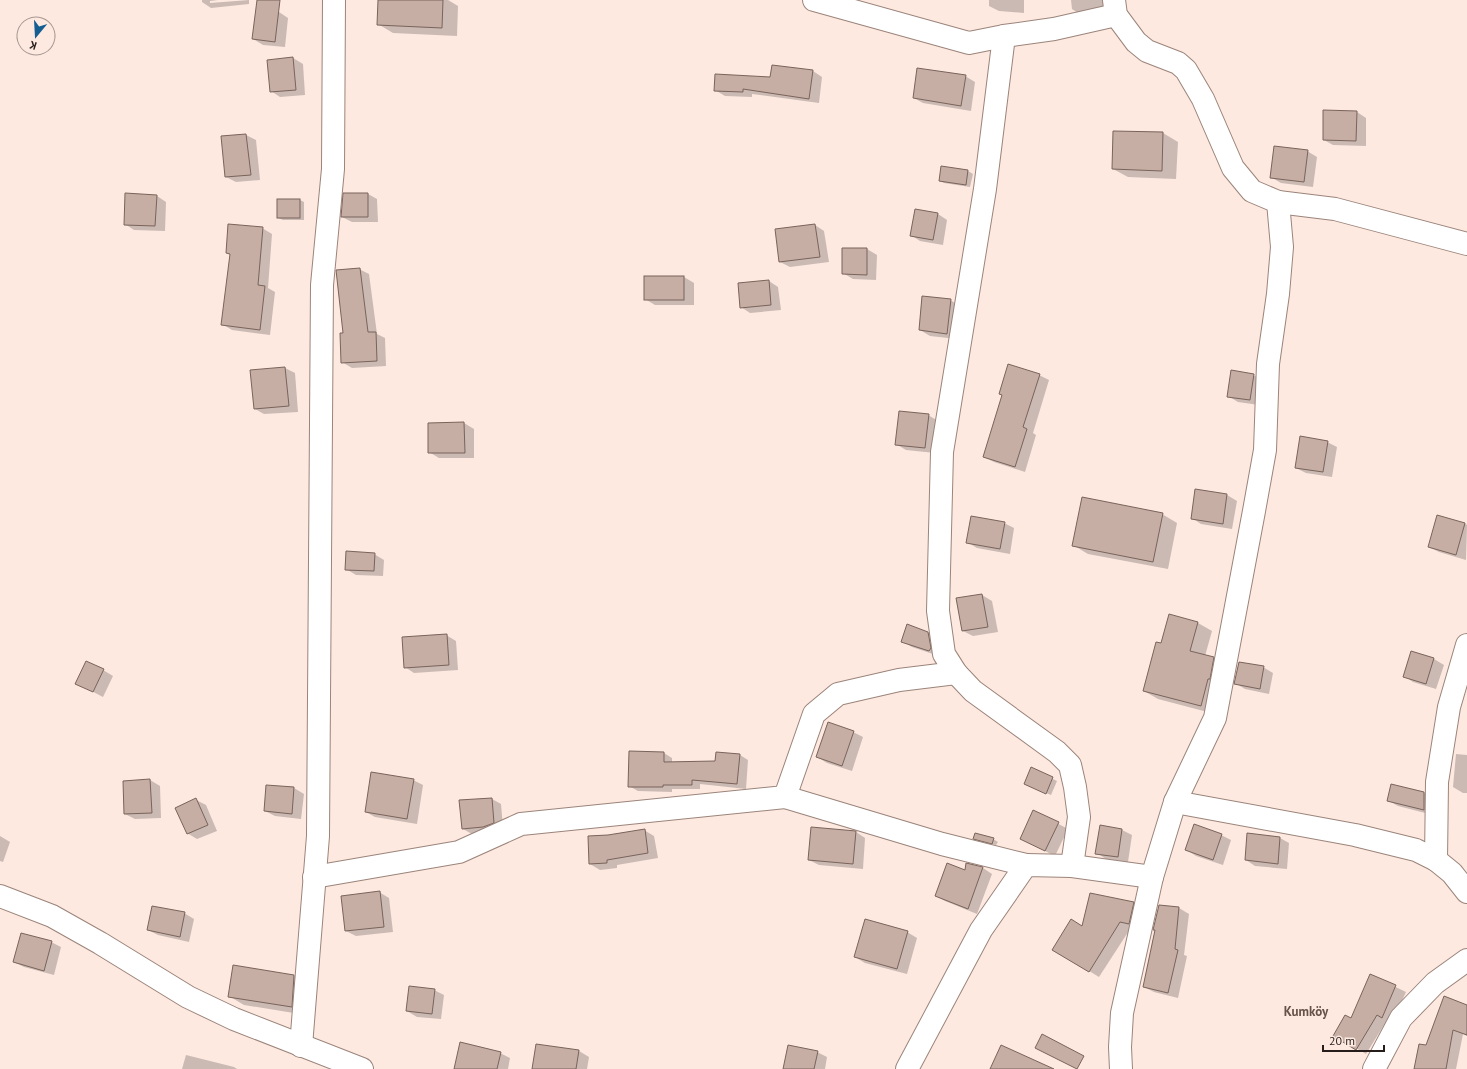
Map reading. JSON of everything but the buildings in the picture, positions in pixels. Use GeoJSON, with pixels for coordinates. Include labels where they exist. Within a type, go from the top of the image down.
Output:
{"type":"FeatureCollection","features":[{"type":"Feature","properties":{"kind":"street"},"geometry":{"type":"LineString","coordinates":[[301,1046],[318,836],[322,286],[333,169],[334,0]]}},
{"type":"Feature","properties":{"kind":"street"},"geometry":{"type":"LineString","coordinates":[[814,0],[969,43],[1004,36],[1054,29],[1115,8],[1136,42],[1147,51],[1178,63],[1186,70],[1203,99],[1233,168],[1252,191],[1278,202],[1334,209],[1467,244]]}},
{"type":"Feature","properties":{"kind":"street"},"geometry":{"type":"LineString","coordinates":[[1004,36],[985,189],[942,452],[938,611],[944,654],[956,673],[973,691],[1057,752],[1070,765],[1079,817],[1072,866]]}},
{"type":"Feature","properties":{"kind":"street"},"geometry":{"type":"LineString","coordinates":[[1121,1069],[1120,1047],[1122,1013],[1152,877],[1175,802],[1215,718],[1265,450],[1268,364],[1278,294],[1282,247],[1278,202]]}},
{"type":"Feature","properties":{"kind":"street"},"geometry":{"type":"LineString","coordinates":[[1436,860],[1437,782],[1449,706],[1467,645]]}},
{"type":"Feature","properties":{"kind":"street"},"geometry":{"type":"LineString","coordinates":[[785,796],[814,714],[838,694],[899,680],[956,673]]}},
{"type":"Feature","properties":{"kind":"street"},"geometry":{"type":"LineString","coordinates":[[314,877],[459,852],[521,824],[785,796],[942,844],[1026,865],[1072,866],[1152,877]]}},
{"type":"Feature","properties":{"kind":"street"},"geometry":{"type":"LineString","coordinates":[[1175,802],[1355,835],[1416,850],[1436,860],[1452,873],[1467,892]]}},
{"type":"Feature","properties":{"kind":"street"},"geometry":{"type":"LineString","coordinates":[[907,1069],[981,930],[1026,865]]}},
{"type":"Feature","properties":{"kind":"street"},"geometry":{"type":"LineString","coordinates":[[0,896],[52,916],[100,943],[188,997],[234,1019],[362,1069]]}},
{"type":"Feature","properties":{"kind":"street"},"geometry":{"type":"LineString","coordinates":[[1374,1069],[1401,1018],[1435,983],[1467,960]]}},
{"type":"Feature","properties":{"kind":"district","name":"Kumköy"},"geometry":{"type":"Point","coordinates":[1306,1011]}}]}
